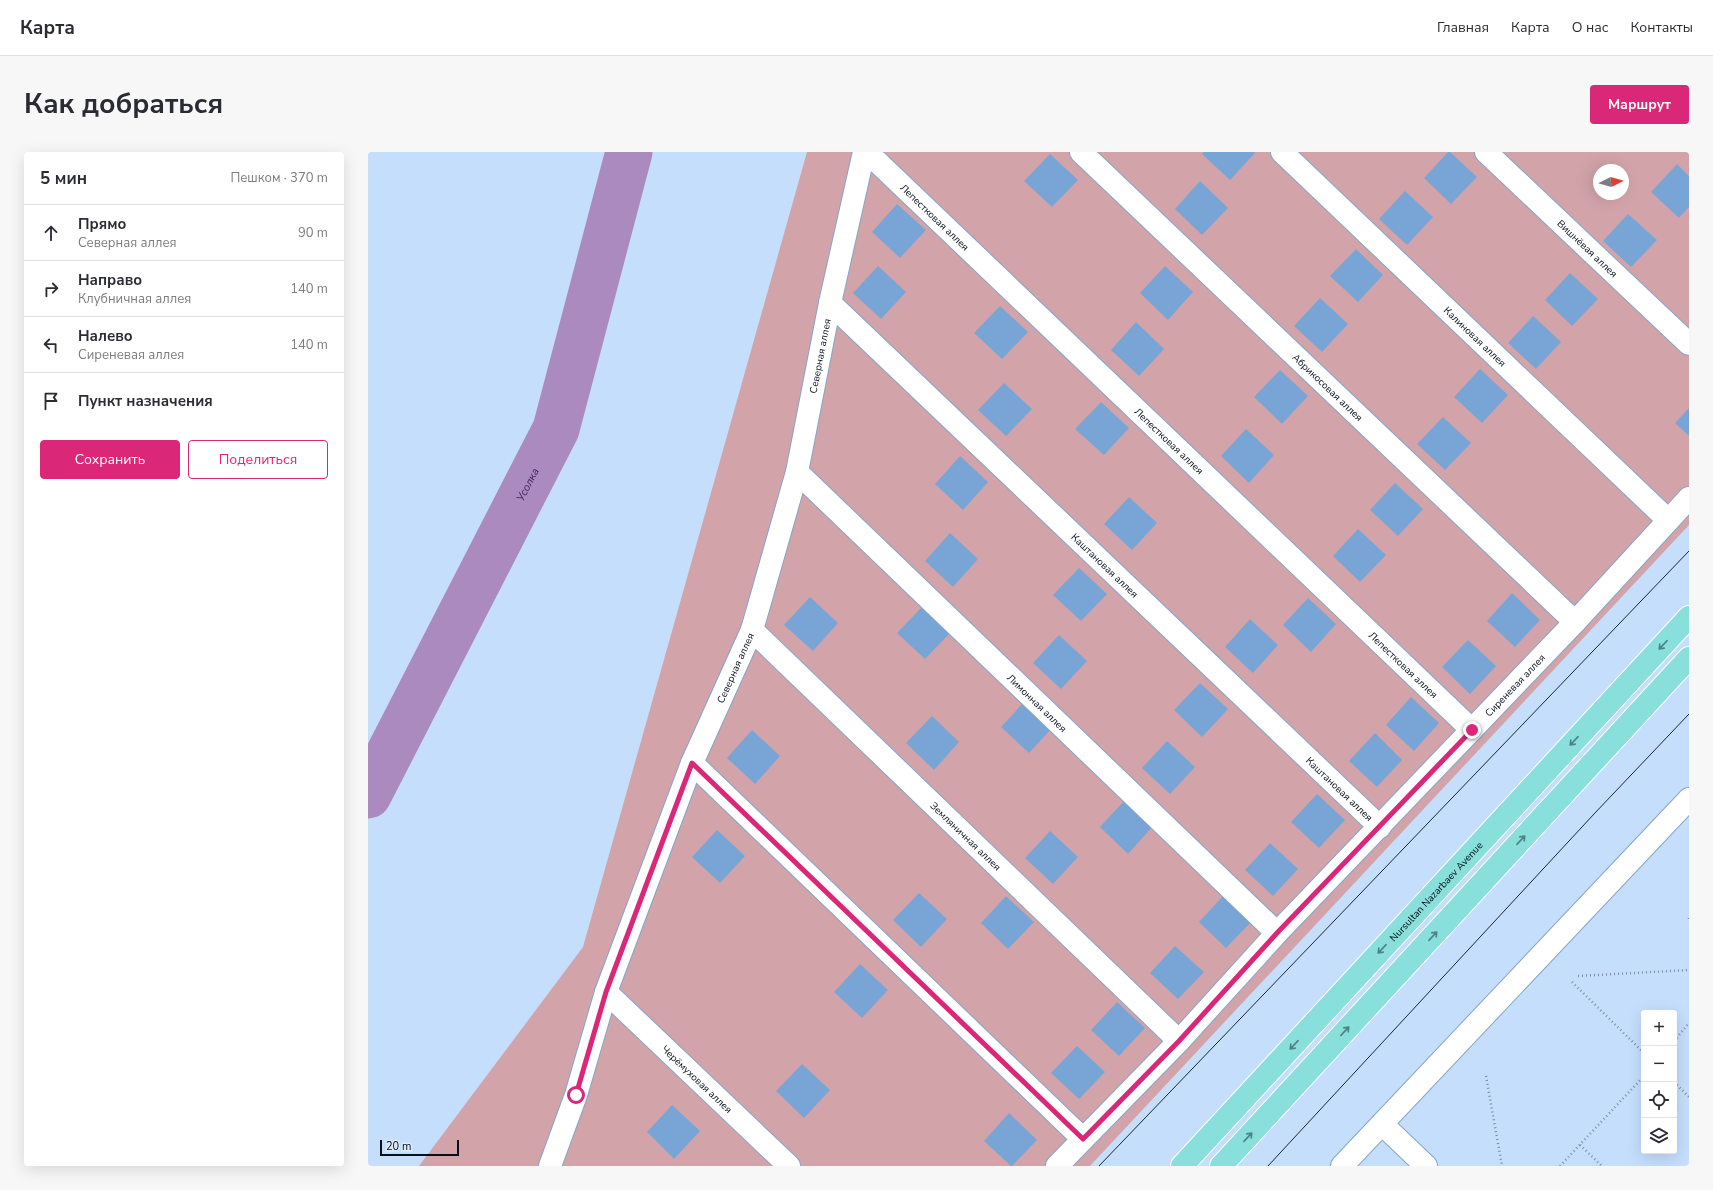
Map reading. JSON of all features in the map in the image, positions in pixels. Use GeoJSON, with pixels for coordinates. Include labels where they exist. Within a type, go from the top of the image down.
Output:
{"type":"FeatureCollection","features":[{"type":"Feature","properties":{"kind":"main road","name":"Nursultan Nazarbaev Avenue"},"geometry":{"type":"LineString","coordinates":[[1182,1166],[1689,616]]}},
{"type":"Feature","properties":{"kind":"main road"},"geometry":{"type":"LineString","coordinates":[[1221,1166],[1689,658]]}},
{"type":"Feature","properties":{"kind":"street","name":"Северная аллея"},"geometry":{"type":"LineString","coordinates":[[550,1166],[576,1095],[606,992],[692,763],[752,630],[797,472],[830,303],[865,152]]}},
{"type":"Feature","properties":{"kind":"street","name":"Лепестковая аллея"},"geometry":{"type":"LineString","coordinates":[[865,152],[1472,730]]}},
{"type":"Feature","properties":{"kind":"street","name":"Абрикосовая аллея"},"geometry":{"type":"LineString","coordinates":[[1081,152],[1575,622]]}},
{"type":"Feature","properties":{"kind":"street","name":"Калиновая аллея"},"geometry":{"type":"LineString","coordinates":[[1282,152],[1668,520]]}},
{"type":"Feature","properties":{"kind":"street","name":"Вишнёвая аллея"},"geometry":{"type":"LineString","coordinates":[[1486,152],[1689,344]]}},
{"type":"Feature","properties":{"kind":"street","name":"Каштановая аллея"},"geometry":{"type":"LineString","coordinates":[[830,303],[1380,827]]}},
{"type":"Feature","properties":{"kind":"street","name":"Лимонная аллея"},"geometry":{"type":"LineString","coordinates":[[797,472],[1277,933]]}},
{"type":"Feature","properties":{"kind":"street","name":"Сиреневая аллея"},"geometry":{"type":"LineString","coordinates":[[1057,1166],[1179,1041],[1277,933],[1575,622],[1689,498]]}},
{"type":"Feature","properties":{"kind":"street","name":"Земляничная аллея"},"geometry":{"type":"LineString","coordinates":[[752,630],[1179,1041]]}},
{"type":"Feature","properties":{"kind":"street"},"geometry":{"type":"LineString","coordinates":[[692,763],[1083,1139]]}},
{"type":"Feature","properties":{"kind":"street"},"geometry":{"type":"LineString","coordinates":[[1342,1166],[1689,799]]}},
{"type":"Feature","properties":{"kind":"street","name":"Черёмуховая аллея"},"geometry":{"type":"LineString","coordinates":[[606,992],[789,1166]]}},
{"type":"Feature","properties":{"kind":"street"},"geometry":{"type":"LineString","coordinates":[[1382,1124],[1426,1166]]}},
{"type":"Feature","properties":{"kind":"path"},"geometry":{"type":"LineString","coordinates":[[1578,976],[1689,970]]}},
{"type":"Feature","properties":{"kind":"path"},"geometry":{"type":"LineString","coordinates":[[1572,982],[1641,1050]]}},
{"type":"Feature","properties":{"kind":"path"},"geometry":{"type":"LineString","coordinates":[[1677,1037],[1689,1023]]}},
{"type":"Feature","properties":{"kind":"path"},"geometry":{"type":"LineString","coordinates":[[1486,1076],[1502,1166]]}},
{"type":"Feature","properties":{"kind":"path"},"geometry":{"type":"LineString","coordinates":[[1560,1166],[1641,1079]]}},
{"type":"Feature","properties":{"kind":"path"},"geometry":{"type":"LineString","coordinates":[[1677,1085],[1689,1097]]}},
{"type":"Feature","properties":{"kind":"path"},"geometry":{"type":"LineString","coordinates":[[1580,1145],[1602,1166]]}},
{"type":"Feature","properties":{"kind":"shaded area"},"geometry":{"type":"Polygon","coordinates":[[[807,152],[1689,152],[1689,525],[1090,1166],[419,1166],[583,947],[807,152]]]}},
{"type":"Feature","properties":{"kind":"building"},"geometry":{"type":"Polygon","coordinates":[[[1204,152],[1255,153],[1230,180],[1202,154],[1204,152]]]}},
{"type":"Feature","properties":{"kind":"building"},"geometry":{"type":"Polygon","coordinates":[[[1448,152],[1450,152],[1477,177],[1451,204],[1424,178],[1448,152]]]}},
{"type":"Feature","properties":{"kind":"building"},"geometry":{"type":"Polygon","coordinates":[[[1050,154],[1078,180],[1052,207],[1024,181],[1050,154]]]}},
{"type":"Feature","properties":{"kind":"building"},"geometry":{"type":"Polygon","coordinates":[[[1677,164],[1689,176],[1689,207],[1679,218],[1651,192],[1677,164]]]}},
{"type":"Feature","properties":{"kind":"building"},"geometry":{"type":"Polygon","coordinates":[[[1200,181],[1228,208],[1202,235],[1175,209],[1200,181]]]}},
{"type":"Feature","properties":{"kind":"building"},"geometry":{"type":"Polygon","coordinates":[[[1405,191],[1433,217],[1407,245],[1379,219],[1405,191]]]}},
{"type":"Feature","properties":{"kind":"building"},"geometry":{"type":"Polygon","coordinates":[[[897,204],[926,230],[900,258],[872,232],[897,204]]]}},
{"type":"Feature","properties":{"kind":"building"},"geometry":{"type":"Polygon","coordinates":[[[1628,214],[1657,240],[1631,267],[1603,241],[1628,214]]]}},
{"type":"Feature","properties":{"kind":"building"},"geometry":{"type":"Polygon","coordinates":[[[1356,249],[1383,275],[1358,302],[1330,276],[1356,249]]]}},
{"type":"Feature","properties":{"kind":"building"},"geometry":{"type":"Polygon","coordinates":[[[878,266],[906,292],[881,319],[853,293],[878,266]]]}},
{"type":"Feature","properties":{"kind":"building"},"geometry":{"type":"Polygon","coordinates":[[[1165,266],[1193,292],[1168,320],[1140,293],[1165,266]]]}},
{"type":"Feature","properties":{"kind":"building"},"geometry":{"type":"Polygon","coordinates":[[[1570,273],[1598,299],[1572,326],[1545,300],[1570,273]]]}},
{"type":"Feature","properties":{"kind":"building"},"geometry":{"type":"Polygon","coordinates":[[[1320,298],[1348,324],[1322,352],[1294,326],[1320,298]]]}},
{"type":"Feature","properties":{"kind":"building"},"geometry":{"type":"Polygon","coordinates":[[[1000,306],[1028,332],[1002,359],[974,333],[1000,306]]]}},
{"type":"Feature","properties":{"kind":"building"},"geometry":{"type":"Polygon","coordinates":[[[1533,316],[1561,342],[1536,369],[1508,343],[1533,316]]]}},
{"type":"Feature","properties":{"kind":"building"},"geometry":{"type":"Polygon","coordinates":[[[1136,322],[1164,349],[1139,376],[1111,350],[1136,322]]]}},
{"type":"Feature","properties":{"kind":"building"},"geometry":{"type":"Polygon","coordinates":[[[1480,369],[1508,395],[1482,423],[1454,397],[1480,369]]]}},
{"type":"Feature","properties":{"kind":"building"},"geometry":{"type":"Polygon","coordinates":[[[1280,370],[1308,396],[1282,424],[1254,397],[1280,370]]]}},
{"type":"Feature","properties":{"kind":"building"},"geometry":{"type":"Polygon","coordinates":[[[1004,383],[1032,409],[1006,436],[978,410],[1004,383]]]}},
{"type":"Feature","properties":{"kind":"building"},"geometry":{"type":"Polygon","coordinates":[[[1101,402],[1129,428],[1104,455],[1075,429],[1101,402]]]}},
{"type":"Feature","properties":{"kind":"building"},"geometry":{"type":"Polygon","coordinates":[[[1689,408],[1689,436],[1675,423],[1689,408]]]}},
{"type":"Feature","properties":{"kind":"building"},"geometry":{"type":"Polygon","coordinates":[[[1443,417],[1471,443],[1445,470],[1417,444],[1443,417]]]}},
{"type":"Feature","properties":{"kind":"building"},"geometry":{"type":"Polygon","coordinates":[[[1246,429],[1274,455],[1249,483],[1221,456],[1246,429]]]}},
{"type":"Feature","properties":{"kind":"building"},"geometry":{"type":"Polygon","coordinates":[[[960,456],[988,482],[963,510],[935,484],[960,456]]]}},
{"type":"Feature","properties":{"kind":"building"},"geometry":{"type":"Polygon","coordinates":[[[1395,483],[1423,509],[1398,536],[1370,510],[1395,483]]]}},
{"type":"Feature","properties":{"kind":"building"},"geometry":{"type":"Polygon","coordinates":[[[1129,497],[1157,523],[1132,550],[1104,524],[1129,497]]]}},
{"type":"Feature","properties":{"kind":"building"},"geometry":{"type":"Polygon","coordinates":[[[1358,529],[1386,555],[1360,582],[1333,556],[1358,529]]]}},
{"type":"Feature","properties":{"kind":"building"},"geometry":{"type":"Polygon","coordinates":[[[950,533],[978,559],[953,587],[925,561],[950,533]]]}},
{"type":"Feature","properties":{"kind":"building"},"geometry":{"type":"Polygon","coordinates":[[[1079,568],[1107,594],[1081,621],[1053,595],[1079,568]]]}},
{"type":"Feature","properties":{"kind":"building"},"geometry":{"type":"Polygon","coordinates":[[[1512,593],[1540,620],[1515,647],[1487,621],[1512,593]]]}},
{"type":"Feature","properties":{"kind":"building"},"geometry":{"type":"Polygon","coordinates":[[[810,597],[838,623],[813,651],[784,625],[810,597]]]}},
{"type":"Feature","properties":{"kind":"building"},"geometry":{"type":"Polygon","coordinates":[[[1308,598],[1336,624],[1311,652],[1283,625],[1308,598]]]}},
{"type":"Feature","properties":{"kind":"building"},"geometry":{"type":"Polygon","coordinates":[[[923,606],[951,632],[925,659],[897,633],[923,606]]]}},
{"type":"Feature","properties":{"kind":"building"},"geometry":{"type":"Polygon","coordinates":[[[1250,619],[1278,645],[1253,673],[1225,647],[1250,619]]]}},
{"type":"Feature","properties":{"kind":"building"},"geometry":{"type":"Polygon","coordinates":[[[1059,635],[1087,661],[1061,689],[1033,663],[1059,635]]]}},
{"type":"Feature","properties":{"kind":"building"},"geometry":{"type":"Polygon","coordinates":[[[1468,640],[1496,666],[1470,694],[1442,667],[1468,640]]]}},
{"type":"Feature","properties":{"kind":"building"},"geometry":{"type":"Polygon","coordinates":[[[1200,683],[1228,709],[1202,737],[1174,710],[1200,683]]]}},
{"type":"Feature","properties":{"kind":"building"},"geometry":{"type":"Polygon","coordinates":[[[1411,697],[1439,723],[1414,751],[1386,725],[1411,697]]]}},
{"type":"Feature","properties":{"kind":"building"},"geometry":{"type":"Polygon","coordinates":[[[1026,700],[1054,726],[1029,753],[1001,727],[1026,700]]]}},
{"type":"Feature","properties":{"kind":"building"},"geometry":{"type":"Polygon","coordinates":[[[932,716],[959,742],[934,770],[906,743],[932,716]]]}},
{"type":"Feature","properties":{"kind":"building"},"geometry":{"type":"Polygon","coordinates":[[[752,730],[780,756],[755,784],[727,758],[752,730]]]}},
{"type":"Feature","properties":{"kind":"building"},"geometry":{"type":"Polygon","coordinates":[[[1375,733],[1402,760],[1377,787],[1349,761],[1375,733]]]}},
{"type":"Feature","properties":{"kind":"building"},"geometry":{"type":"Polygon","coordinates":[[[1167,741],[1195,767],[1170,794],[1142,768],[1167,741]]]}},
{"type":"Feature","properties":{"kind":"building"},"geometry":{"type":"Polygon","coordinates":[[[1317,794],[1345,820],[1319,848],[1291,822],[1317,794]]]}},
{"type":"Feature","properties":{"kind":"building"},"geometry":{"type":"Polygon","coordinates":[[[1125,800],[1153,826],[1128,854],[1100,827],[1125,800]]]}},
{"type":"Feature","properties":{"kind":"building"},"geometry":{"type":"Polygon","coordinates":[[[717,830],[745,856],[720,883],[692,857],[717,830]]]}},
{"type":"Feature","properties":{"kind":"building"},"geometry":{"type":"Polygon","coordinates":[[[1050,831],[1078,857],[1053,884],[1025,858],[1050,831]]]}},
{"type":"Feature","properties":{"kind":"building"},"geometry":{"type":"Polygon","coordinates":[[[1270,843],[1298,869],[1273,896],[1245,870],[1270,843]]]}},
{"type":"Feature","properties":{"kind":"building"},"geometry":{"type":"Polygon","coordinates":[[[919,893],[947,919],[921,947],[893,920],[919,893]]]}},
{"type":"Feature","properties":{"kind":"building"},"geometry":{"type":"Polygon","coordinates":[[[1224,895],[1252,921],[1226,948],[1199,922],[1224,895]]]}},
{"type":"Feature","properties":{"kind":"building"},"geometry":{"type":"Polygon","coordinates":[[[1006,896],[1034,922],[1008,949],[981,923],[1006,896]]]}},
{"type":"Feature","properties":{"kind":"building"},"geometry":{"type":"Polygon","coordinates":[[[1175,946],[1204,972],[1178,999],[1150,973],[1175,946]]]}},
{"type":"Feature","properties":{"kind":"building"},"geometry":{"type":"Polygon","coordinates":[[[860,964],[888,990],[862,1018],[834,992],[860,964]]]}},
{"type":"Feature","properties":{"kind":"building"},"geometry":{"type":"Polygon","coordinates":[[[1117,1002],[1145,1028],[1119,1056],[1091,1030],[1117,1002]]]}},
{"type":"Feature","properties":{"kind":"building"},"geometry":{"type":"Polygon","coordinates":[[[1077,1046],[1105,1072],[1079,1099],[1051,1073],[1077,1046]]]}},
{"type":"Feature","properties":{"kind":"building"},"geometry":{"type":"Polygon","coordinates":[[[802,1064],[830,1090],[804,1118],[776,1091],[802,1064]]]}},
{"type":"Feature","properties":{"kind":"building"},"geometry":{"type":"Polygon","coordinates":[[[672,1105],[700,1131],[674,1159],[647,1132],[672,1105]]]}},
{"type":"Feature","properties":{"kind":"building"},"geometry":{"type":"Polygon","coordinates":[[[1009,1113],[1037,1140],[1012,1166],[984,1141],[1009,1113]]]}},
{"type":"Feature","properties":{"kind":"waterway","name":"Усолка"},"geometry":{"type":"LineString","coordinates":[[368,795],[556,429],[629,152]]}},
{"type":"Feature","properties":{"kind":"tram line"},"geometry":{"type":"LineString","coordinates":[[1099,1166],[1689,551]]}},
{"type":"Feature","properties":{"kind":"tram line"},"geometry":{"type":"LineString","coordinates":[[1268,1166],[1594,814],[1689,714]]}},
{"type":"Feature","properties":{"kind":"route"},"geometry":{"type":"LineString","coordinates":[[576,1095],[606,992],[692,763],[1083,1139],[1179,1041],[1277,933],[1472,730]]}}]}
